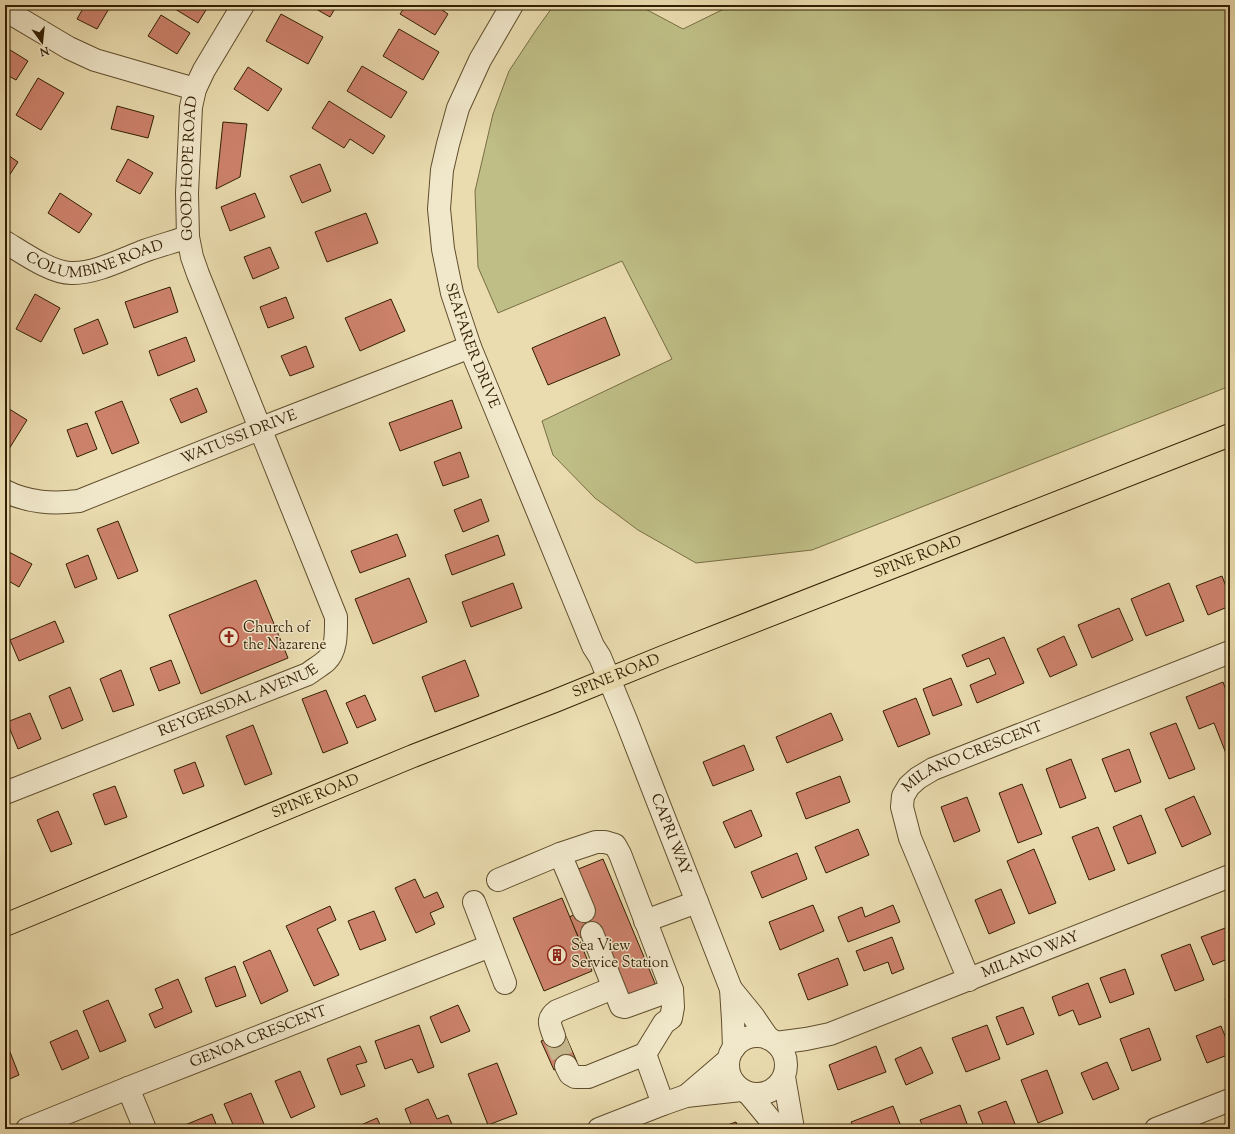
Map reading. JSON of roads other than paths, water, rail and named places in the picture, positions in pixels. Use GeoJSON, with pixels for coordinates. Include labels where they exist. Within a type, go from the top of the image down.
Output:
{"type":"FeatureCollection","features":[{"type":"Feature","properties":{"kind":"main road","name":"SPINE ROAD"},"geometry":{"type":"LineString","coordinates":[[5,925],[413,756],[1230,435]]}},
{"type":"Feature","properties":{"kind":"street","name":"GOOD HOPE ROAD"},"geometry":{"type":"LineString","coordinates":[[243,5],[204,70],[195,89],[191,106],[189,133],[187,193],[188,238],[192,258],[260,428]]}},
{"type":"Feature","properties":{"kind":"street","name":"SEAFARER DRIVE"},"geometry":{"type":"LineString","coordinates":[[512,5],[480,60],[458,108],[442,170],[439,209],[443,249],[452,293],[470,347],[593,646],[600,657],[609,679]]}},
{"type":"Feature","properties":{"kind":"street"},"geometry":{"type":"LineString","coordinates":[[5,10],[69,48],[95,60],[195,89]]}},
{"type":"Feature","properties":{"kind":"street","name":"COLUMBINE ROAD"},"geometry":{"type":"LineString","coordinates":[[5,242],[40,262],[60,271],[71,273],[98,268],[146,250],[188,238]]}},
{"type":"Feature","properties":{"kind":"street","name":"WATUSSI DRIVE"},"geometry":{"type":"LineString","coordinates":[[5,491],[37,502],[61,503],[79,501],[260,428],[470,347]]}},
{"type":"Feature","properties":{"kind":"street","name":"REYGERSDAL AVENUE"},"geometry":{"type":"LineString","coordinates":[[5,793],[308,674],[326,661],[333,650],[336,634],[336,617],[260,428]]}},
{"type":"Feature","properties":{"kind":"street","name":"MILANO CRESCENT"},"geometry":{"type":"LineString","coordinates":[[969,980],[910,838],[902,807],[903,796],[908,786],[933,769],[1230,652]]}},
{"type":"Feature","properties":{"kind":"street","name":"CAPRI WAY"},"geometry":{"type":"LineString","coordinates":[[609,679],[731,989],[772,1041]]}},
{"type":"Feature","properties":{"kind":"street"},"geometry":{"type":"LineString","coordinates":[[498,880],[560,854],[596,842],[605,842],[615,845],[620,854],[672,990],[673,1007],[671,1018],[664,1023],[645,1054],[588,1077],[575,1077],[570,1074],[566,1066]]}},
{"type":"Feature","properties":{"kind":"street"},"geometry":{"type":"LineString","coordinates":[[560,854],[584,911]]}},
{"type":"Feature","properties":{"kind":"street","name":"MILANO WAY"},"geometry":{"type":"LineString","coordinates":[[786,1071],[803,1050],[830,1034],[1230,876]]}},
{"type":"Feature","properties":{"kind":"street"},"geometry":{"type":"LineString","coordinates":[[474,902],[505,982]]}},
{"type":"Feature","properties":{"kind":"street"},"geometry":{"type":"LineString","coordinates":[[645,921],[697,902]]}},
{"type":"Feature","properties":{"kind":"street"},"geometry":{"type":"LineString","coordinates":[[592,933],[620,1005],[625,1007],[672,990]]}},
{"type":"Feature","properties":{"kind":"street","name":"GENOA CRESCENT"},"geometry":{"type":"LineString","coordinates":[[27,1129],[490,946]]}},
{"type":"Feature","properties":{"kind":"street"},"geometry":{"type":"LineString","coordinates":[[554,1036],[549,1020],[551,1015],[556,1011],[613,988]]}},
{"type":"Feature","properties":{"kind":"street","name":"CAPRI WAY"},"geometry":{"type":"LineString","coordinates":[[731,989],[731,1054]]}},
{"type":"Feature","properties":{"kind":"street","name":"MILANO WAY"},"geometry":{"type":"LineString","coordinates":[[772,1041],[806,1039],[830,1034]]}},
{"type":"Feature","properties":{"kind":"street"},"geometry":{"type":"LineString","coordinates":[[686,1096],[731,1054],[741,1041],[749,1037],[759,1036],[772,1041],[782,1049],[785,1057],[793,1129]]}},
{"type":"Feature","properties":{"kind":"street"},"geometry":{"type":"LineString","coordinates":[[645,1054],[663,1104]]}},
{"type":"Feature","properties":{"kind":"street"},"geometry":{"type":"LineString","coordinates":[[731,1054],[728,1069],[730,1077],[778,1129]]}},
{"type":"Feature","properties":{"kind":"street"},"geometry":{"type":"LineString","coordinates":[[599,1129],[686,1096],[745,1092],[764,1094],[772,1091],[779,1085],[786,1071]]}},
{"type":"Feature","properties":{"kind":"street"},"geometry":{"type":"LineString","coordinates":[[128,1088],[145,1129]]}},
{"type":"Feature","properties":{"kind":"street"},"geometry":{"type":"LineString","coordinates":[[1156,1129],[1230,1100]]}},
{"type":"Feature","properties":{"kind":"tunnel"},"geometry":{"type":"LineString","coordinates":[[554,1036],[566,1066]]}},
{"type":"Feature","properties":{"kind":"place","name":"Church of the Nazarene"},"geometry":{"type":"Point","coordinates":[229,637]}},
{"type":"Feature","properties":{"kind":"place","name":"Sea View Service Station"},"geometry":{"type":"Point","coordinates":[557,955]}}]}
